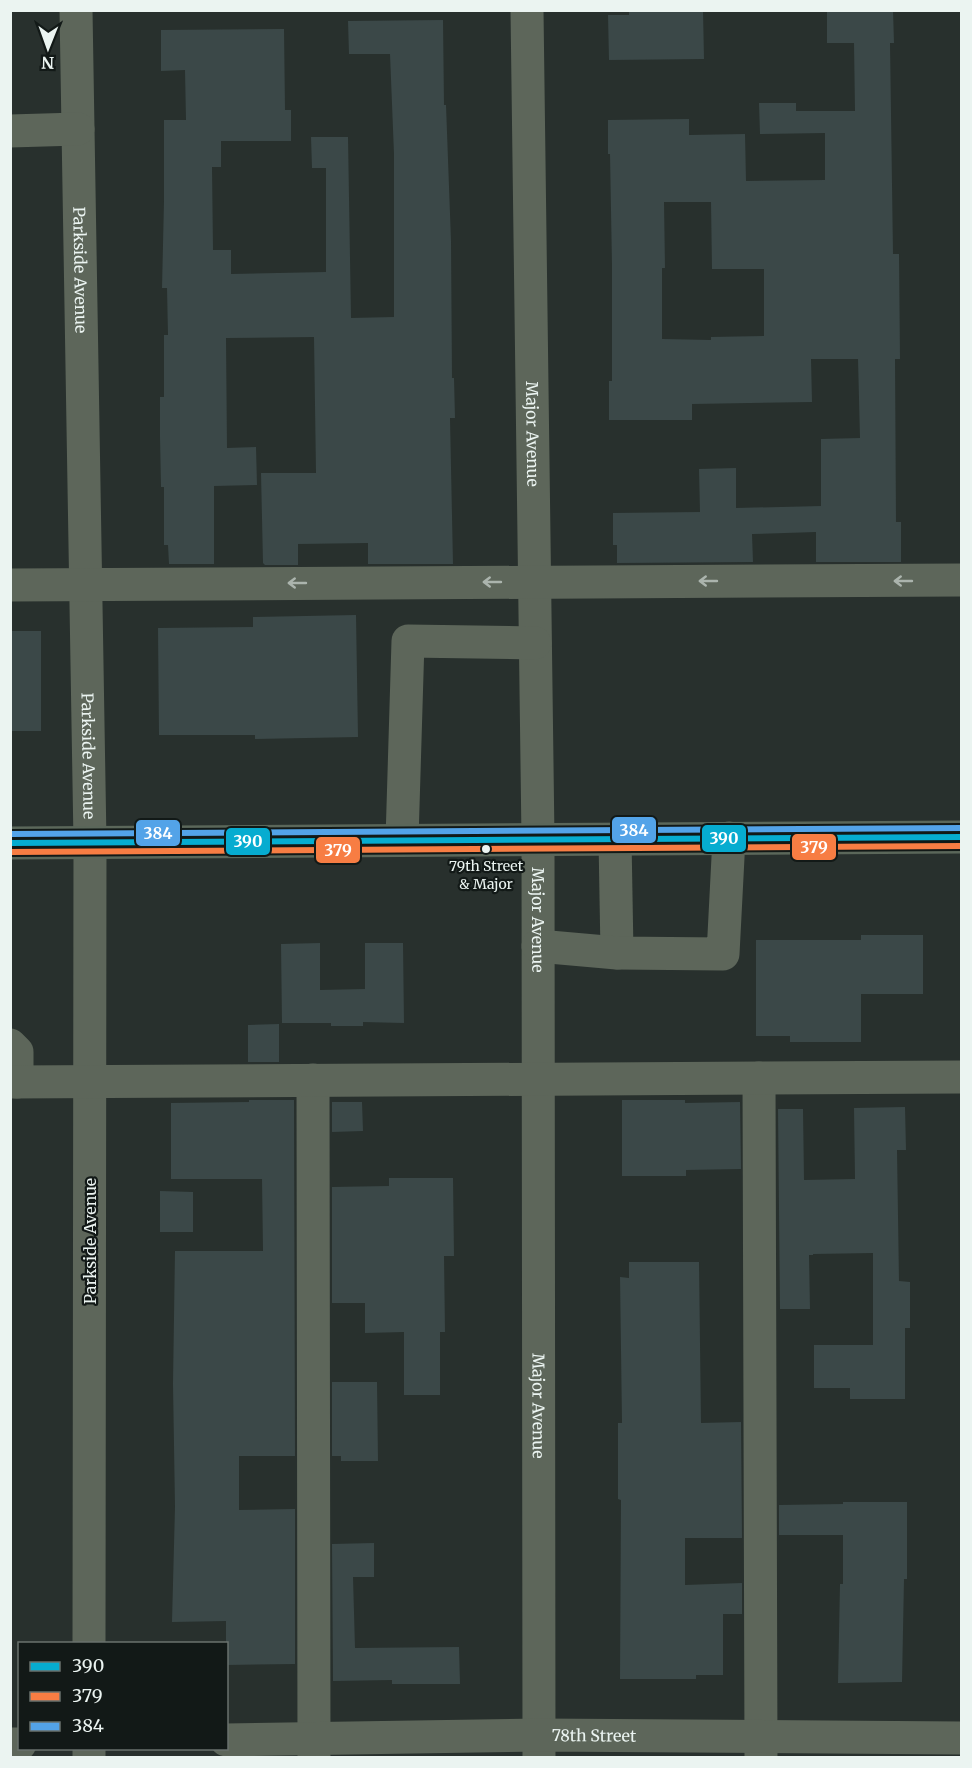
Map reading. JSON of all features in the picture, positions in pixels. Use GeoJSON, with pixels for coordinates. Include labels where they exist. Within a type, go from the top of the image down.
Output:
{"type":"FeatureCollection","features":[{"type":"Feature","properties":{"kind":"main road"},"geometry":{"type":"LineString","coordinates":[[10,843],[962,837]]}},
{"type":"Feature","properties":{"kind":"street","name":"Parkside Avenue"},"geometry":{"type":"LineString","coordinates":[[76,10],[90,842],[89,1642]]}},
{"type":"Feature","properties":{"kind":"street","name":"Major Avenue"},"geometry":{"type":"LineString","coordinates":[[527,10],[538,839],[539,1747]]}},
{"type":"Feature","properties":{"kind":"street"},"geometry":{"type":"LineString","coordinates":[[10,130],[78,129]]}},
{"type":"Feature","properties":{"kind":"street"},"geometry":{"type":"LineString","coordinates":[[10,585],[962,580]]}},
{"type":"Feature","properties":{"kind":"street"},"geometry":{"type":"LineString","coordinates":[[402,840],[408,641],[535,643]]}},
{"type":"Feature","properties":{"kind":"street"},"geometry":{"type":"LineString","coordinates":[[615,838],[617,953]]}},
{"type":"Feature","properties":{"kind":"street"},"geometry":{"type":"LineString","coordinates":[[538,946],[617,953],[723,954],[729,838]]}},
{"type":"Feature","properties":{"kind":"street"},"geometry":{"type":"LineString","coordinates":[[10,1045],[17,1052],[14,1082],[962,1077]]}},
{"type":"Feature","properties":{"kind":"street"},"geometry":{"type":"LineString","coordinates":[[759,1078],[761,1747]]}},
{"type":"Feature","properties":{"kind":"street"},"geometry":{"type":"LineString","coordinates":[[313,1080],[314,1748]]}},
{"type":"Feature","properties":{"kind":"street","name":"78th Street"},"geometry":{"type":"LineString","coordinates":[[228,1740],[314,1748],[761,1747],[962,1738]]}},
{"type":"Feature","properties":{"kind":"building"},"geometry":{"type":"Polygon","coordinates":[[[629,10],[703,10],[704,59],[609,60],[608,15],[629,15],[629,10]]]}},
{"type":"Feature","properties":{"kind":"building"},"geometry":{"type":"Polygon","coordinates":[[[827,10],[893,10],[894,43],[890,43],[893,254],[899,254],[900,359],[895,359],[896,522],[901,522],[901,562],[816,562],[816,532],[752,534],[753,562],[617,563],[617,545],[613,545],[613,513],[700,512],[699,469],[736,468],[736,508],[821,506],[821,439],[860,438],[858,359],[811,359],[812,402],[692,404],[692,420],[609,420],[609,381],[612,381],[612,266],[608,120],[689,119],[689,135],[745,134],[746,181],[825,180],[825,133],[760,134],[759,103],[796,103],[796,111],[855,111],[854,43],[827,43],[827,10]],[[664,202],[665,268],[662,268],[662,339],[711,340],[711,337],[764,336],[764,269],[712,269],[711,202],[664,202]]]}},
{"type":"Feature","properties":{"kind":"building"},"geometry":{"type":"Polygon","coordinates":[[[443,20],[455,418],[450,418],[453,564],[368,564],[368,543],[298,544],[298,565],[265,565],[263,563],[261,473],[316,473],[314,337],[226,338],[227,448],[256,447],[257,485],[214,486],[214,564],[169,564],[168,545],[164,545],[164,487],[161,487],[160,437],[160,397],[164,397],[164,335],[168,335],[167,288],[162,288],[164,120],[186,120],[185,70],[161,71],[161,30],[284,29],[285,110],[291,110],[291,141],[221,141],[221,167],[212,167],[213,250],[231,250],[231,274],[326,272],[326,168],[312,168],[311,137],[348,137],[351,318],[394,317],[394,154],[390,54],[349,54],[348,21],[443,20]]]}},
{"type":"Feature","properties":{"kind":"building"},"geometry":{"type":"Polygon","coordinates":[[[356,615],[358,737],[255,739],[255,735],[159,735],[158,628],[253,627],[253,617],[356,615]]]}},
{"type":"Feature","properties":{"kind":"building"},"geometry":{"type":"Polygon","coordinates":[[[10,631],[41,631],[41,731],[10,731],[10,631]]]}},
{"type":"Feature","properties":{"kind":"building"},"geometry":{"type":"Polygon","coordinates":[[[861,935],[923,935],[923,994],[861,994],[861,1042],[790,1042],[790,1036],[756,1036],[756,940],[861,940],[861,935]]]}},
{"type":"Feature","properties":{"kind":"building"},"geometry":{"type":"Polygon","coordinates":[[[320,943],[320,990],[365,989],[365,943],[403,943],[404,1023],[363,1022],[363,1026],[331,1026],[331,1023],[282,1023],[281,944],[320,943]]]}},
{"type":"Feature","properties":{"kind":"building"},"geometry":{"type":"Polygon","coordinates":[[[279,1024],[279,1062],[248,1062],[248,1025],[279,1024]]]}},
{"type":"Feature","properties":{"kind":"building"},"geometry":{"type":"Polygon","coordinates":[[[249,1100],[294,1100],[295,1456],[239,1456],[239,1510],[295,1509],[295,1664],[228,1665],[226,1621],[172,1622],[175,1507],[173,1384],[175,1251],[263,1251],[262,1179],[171,1179],[171,1103],[249,1102],[249,1100]]]}},
{"type":"Feature","properties":{"kind":"building"},"geometry":{"type":"Polygon","coordinates":[[[622,1100],[685,1100],[685,1103],[740,1102],[741,1169],[686,1170],[686,1176],[622,1176],[622,1100]]]}},
{"type":"Feature","properties":{"kind":"building"},"geometry":{"type":"Polygon","coordinates":[[[332,1102],[362,1102],[363,1131],[332,1132],[332,1102]]]}},
{"type":"Feature","properties":{"kind":"building"},"geometry":{"type":"Polygon","coordinates":[[[905,1107],[906,1150],[897,1150],[899,1281],[910,1282],[910,1328],[905,1328],[905,1399],[850,1399],[850,1388],[814,1388],[814,1345],[873,1345],[873,1253],[809,1255],[810,1309],[780,1309],[778,1109],[803,1109],[804,1180],[855,1179],[854,1108],[905,1107]]]}},
{"type":"Feature","properties":{"kind":"building"},"geometry":{"type":"Polygon","coordinates":[[[389,1178],[453,1178],[454,1256],[444,1256],[445,1332],[440,1332],[440,1395],[404,1395],[404,1332],[365,1333],[365,1303],[332,1303],[332,1187],[389,1186],[389,1178]]]}},
{"type":"Feature","properties":{"kind":"building"},"geometry":{"type":"Polygon","coordinates":[[[160,1191],[193,1192],[193,1232],[160,1232],[160,1191]]]}},
{"type":"Feature","properties":{"kind":"building"},"geometry":{"type":"Polygon","coordinates":[[[629,1262],[699,1262],[701,1423],[741,1422],[742,1538],[685,1538],[685,1585],[742,1583],[742,1614],[723,1614],[723,1675],[696,1675],[696,1679],[620,1679],[621,1500],[618,1499],[618,1423],[622,1423],[620,1277],[629,1278],[629,1262]]]}},
{"type":"Feature","properties":{"kind":"building"},"geometry":{"type":"Polygon","coordinates":[[[332,1382],[377,1382],[378,1461],[341,1461],[341,1456],[332,1456],[332,1382]]]}},
{"type":"Feature","properties":{"kind":"building"},"geometry":{"type":"Polygon","coordinates":[[[843,1502],[907,1502],[907,1579],[904,1579],[902,1682],[838,1683],[843,1535],[779,1535],[779,1505],[843,1504],[843,1502]]]}},
{"type":"Feature","properties":{"kind":"building"},"geometry":{"type":"Polygon","coordinates":[[[374,1543],[374,1577],[353,1577],[355,1648],[459,1647],[460,1684],[392,1684],[392,1680],[333,1681],[332,1544],[374,1543]]]}},
{"type":"Feature","properties":{"kind":"transit line","name":"384"},"geometry":{"type":"LineString","coordinates":[[10,834],[962,828]]}},
{"type":"Feature","properties":{"kind":"transit line","name":"390"},"geometry":{"type":"LineString","coordinates":[[10,843],[962,837]]}},
{"type":"Feature","properties":{"kind":"transit line","name":"379"},"geometry":{"type":"LineString","coordinates":[[10,852],[962,846]]}},
{"type":"Feature","properties":{"kind":"place","name":"79th Street & Major"},"geometry":{"type":"Point","coordinates":[486,849]}}]}
